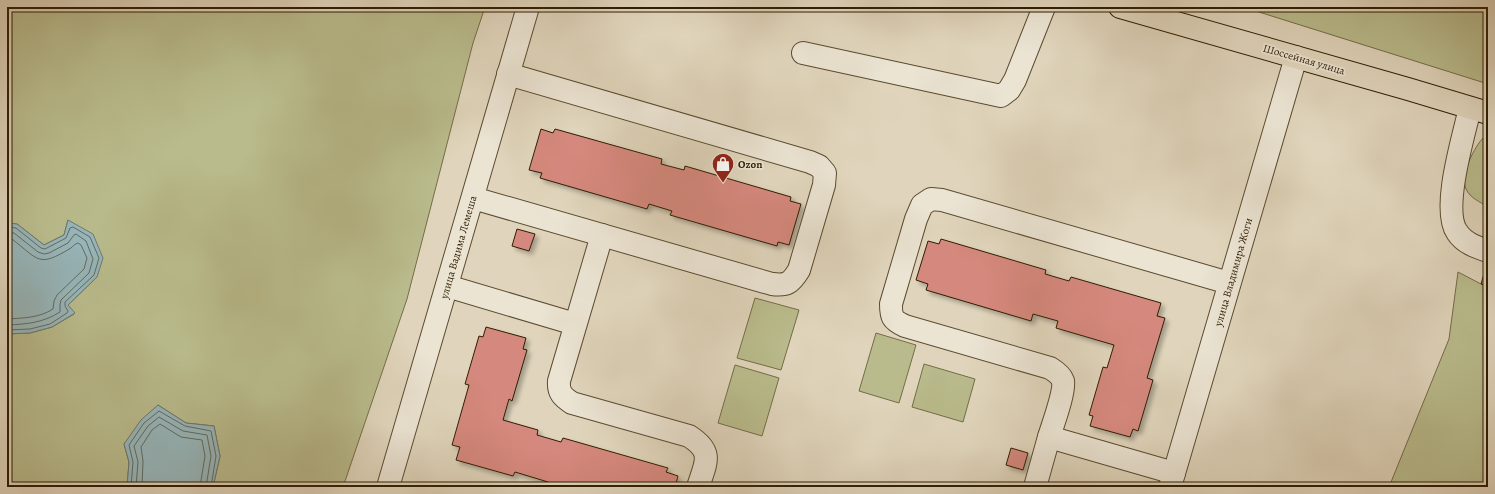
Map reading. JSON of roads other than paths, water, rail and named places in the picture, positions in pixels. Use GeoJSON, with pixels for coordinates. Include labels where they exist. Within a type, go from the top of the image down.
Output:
{"type":"FeatureCollection","features":[{"type":"Feature","properties":{"kind":"main road","name":"Шоссейная улица"},"geometry":{"type":"LineString","coordinates":[[1120,7],[1479,111]]}},
{"type":"Feature","properties":{"kind":"street","name":"улица Вадима Лемеша"},"geometry":{"type":"LineString","coordinates":[[392,486],[447,286],[528,7]]}},
{"type":"Feature","properties":{"kind":"street"},"geometry":{"type":"LineString","coordinates":[[803,53],[1001,96],[1009,90],[1015,80],[1044,7]]}},
{"type":"Feature","properties":{"kind":"street","name":"улица Владимира Жоги"},"geometry":{"type":"LineString","coordinates":[[1172,480],[1296,57]]}},
{"type":"Feature","properties":{"kind":"street"},"geometry":{"type":"LineString","coordinates":[[473,198],[783,286],[792,280],[799,270],[824,185],[825,173],[818,166],[810,162],[508,74]]}},
{"type":"Feature","properties":{"kind":"street"},"geometry":{"type":"LineString","coordinates":[[1479,111],[1459,155],[1451,202],[1451,216],[1456,231],[1465,240],[1476,247],[1488,251]]}},
{"type":"Feature","properties":{"kind":"street"},"geometry":{"type":"LineString","coordinates":[[1034,487],[1062,391],[1063,380],[1057,372],[1050,368],[905,326],[896,322],[891,314],[891,304],[916,219],[922,205],[931,199],[942,200],[1229,283]]}},
{"type":"Feature","properties":{"kind":"street"},"geometry":{"type":"LineString","coordinates":[[602,235],[575,324],[558,389],[563,397],[572,403],[689,436],[699,443],[705,450],[705,464],[698,487]]}},
{"type":"Feature","properties":{"kind":"street"},"geometry":{"type":"LineString","coordinates":[[447,286],[575,324]]}},
{"type":"Feature","properties":{"kind":"street"},"geometry":{"type":"LineString","coordinates":[[1049,437],[1172,480]]}},
{"type":"Feature","properties":{"kind":"water"},"geometry":{"type":"Polygon","coordinates":[[[68,220],[93,234],[103,258],[97,277],[68,305],[75,313],[52,327],[30,333],[7,334],[7,223],[17,224],[44,245],[64,235],[68,220]]]}},
{"type":"Feature","properties":{"kind":"water"},"geometry":{"type":"Polygon","coordinates":[[[158,405],[186,423],[214,426],[220,456],[213,487],[127,487],[129,462],[124,444],[141,420],[158,405]]]}},
{"type":"Feature","properties":{"kind":"place","name":"Ozon"},"geometry":{"type":"Point","coordinates":[723,184]}}]}
